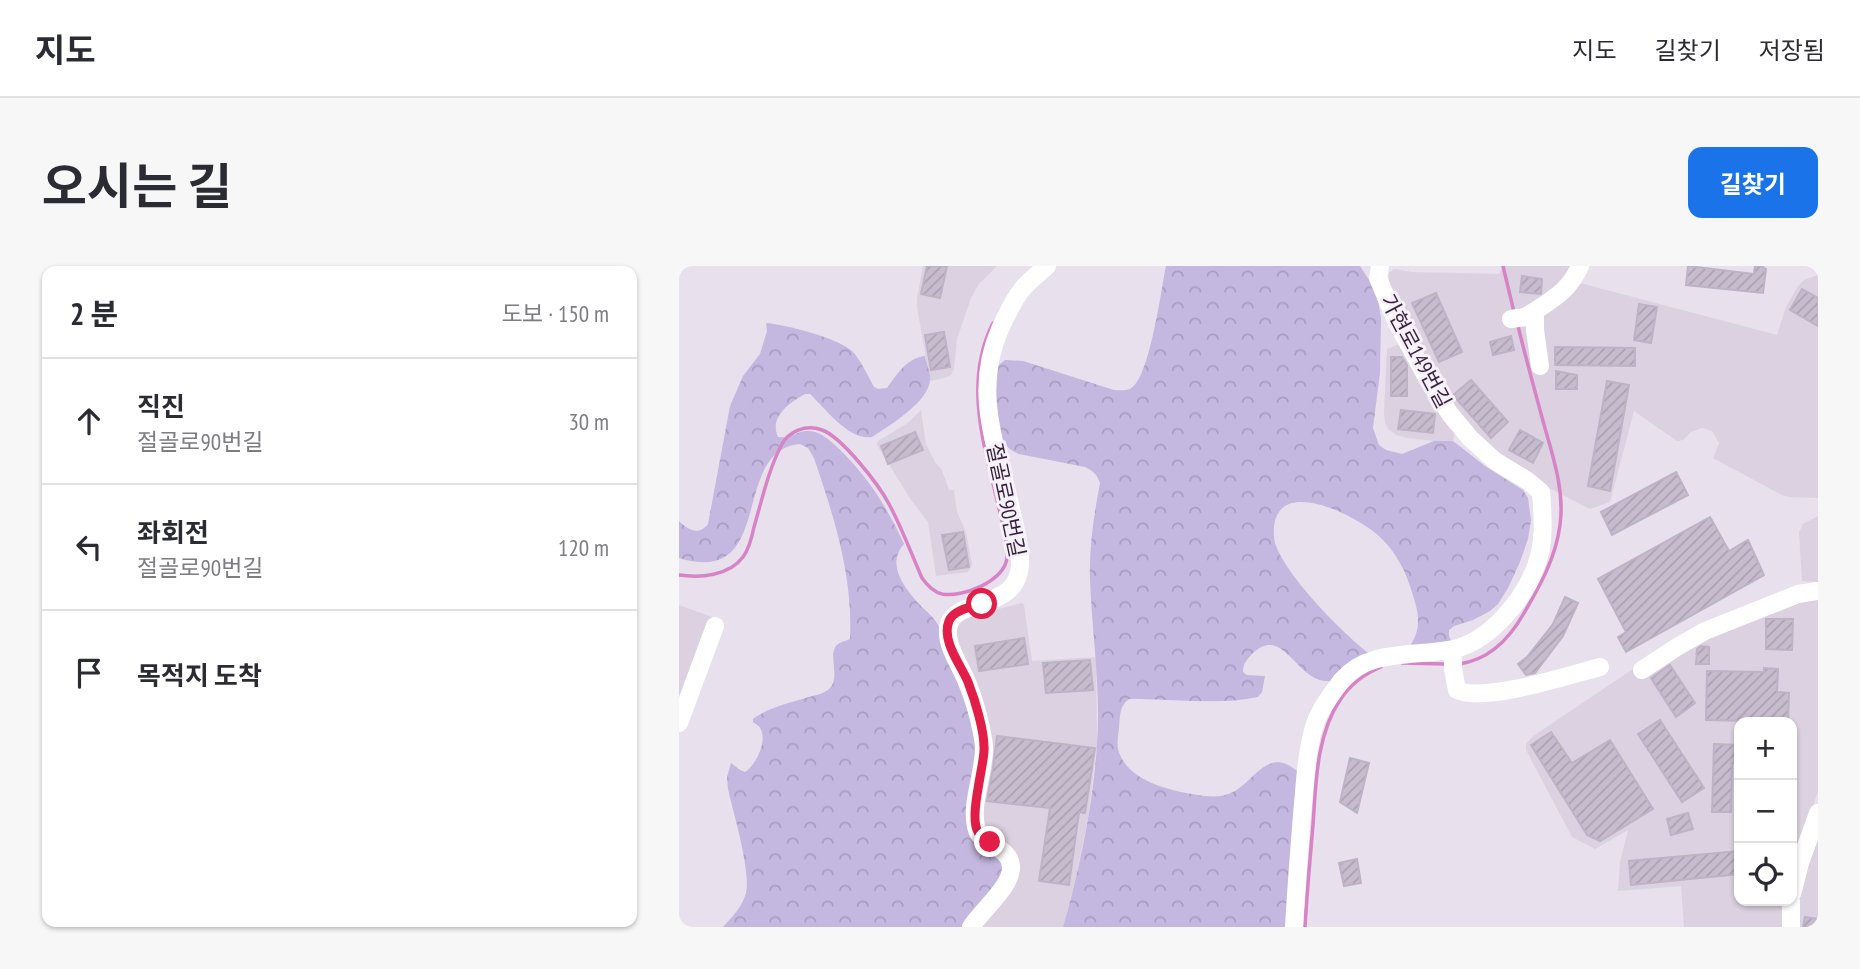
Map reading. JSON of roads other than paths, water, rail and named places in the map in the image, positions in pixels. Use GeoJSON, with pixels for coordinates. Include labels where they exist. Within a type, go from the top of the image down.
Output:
{"type":"FeatureCollection","features":[{"type":"Feature","properties":{"kind":"lane","name":"절골로90번길"},"geometry":{"type":"LineString","coordinates":[[971,927],[1009,878],[1011,867],[1009,857],[979,835],[975,826],[983,739],[968,683],[950,645],[948,622],[953,615],[964,609],[1005,594],[1019,573],[1020,557],[1016,532],[990,422],[987,402],[988,368],[995,341],[1020,291],[1047,266]]}},
{"type":"Feature","properties":{"kind":"lane","name":"가현로149번길"},"geometry":{"type":"LineString","coordinates":[[1294,927],[1310,747],[1317,718],[1332,693],[1345,677],[1366,664],[1388,657],[1453,649],[1478,640],[1497,625],[1521,593],[1536,566],[1541,541],[1541,492],[1495,461],[1469,438],[1450,414],[1397,323],[1378,278],[1380,266]]}},
{"type":"Feature","properties":{"kind":"lane"},"geometry":{"type":"LineString","coordinates":[[1511,319],[1525,317],[1567,289],[1580,266]]}},
{"type":"Feature","properties":{"kind":"lane"},"geometry":{"type":"LineString","coordinates":[[1535,311],[1540,366]]}},
{"type":"Feature","properties":{"kind":"lane"},"geometry":{"type":"LineString","coordinates":[[1642,670],[1705,631],[1798,594],[1818,591]]}},
{"type":"Feature","properties":{"kind":"lane"},"geometry":{"type":"LineString","coordinates":[[679,723],[715,626]]}},
{"type":"Feature","properties":{"kind":"lane"},"geometry":{"type":"LineString","coordinates":[[1453,649],[1455,683],[1457,690],[1465,694],[1509,690],[1600,667]]}},
{"type":"Feature","properties":{"kind":"lane"},"geometry":{"type":"LineString","coordinates":[[1797,875],[1818,813]]}},
{"type":"Feature","properties":{"kind":"lane"},"geometry":{"type":"LineString","coordinates":[[1791,906],[1791,927]]}},
{"type":"Feature","properties":{"kind":"waterway"},"geometry":{"type":"LineString","coordinates":[[1503,266],[1514,312]]}},
{"type":"Feature","properties":{"kind":"waterway"},"geometry":{"type":"LineString","coordinates":[[1459,664],[1489,653],[1512,631],[1547,571],[1560,525],[1561,499],[1557,472],[1517,322]]}},
{"type":"Feature","properties":{"kind":"waterway"},"geometry":{"type":"LineString","coordinates":[[679,575],[696,576],[722,572],[743,557],[781,446],[788,436],[798,430],[816,428],[830,434],[849,451],[877,485],[889,504],[922,578],[931,588],[951,595],[991,581],[999,574],[1007,558],[1005,536],[986,456],[979,411],[979,367],[993,323]]}},
{"type":"Feature","properties":{"kind":"waterway"},"geometry":{"type":"LineString","coordinates":[[1402,663],[1445,664]]}},
{"type":"Feature","properties":{"kind":"waterway"},"geometry":{"type":"LineString","coordinates":[[1305,927],[1317,777],[1326,729],[1348,689],[1381,667]]}}]}
